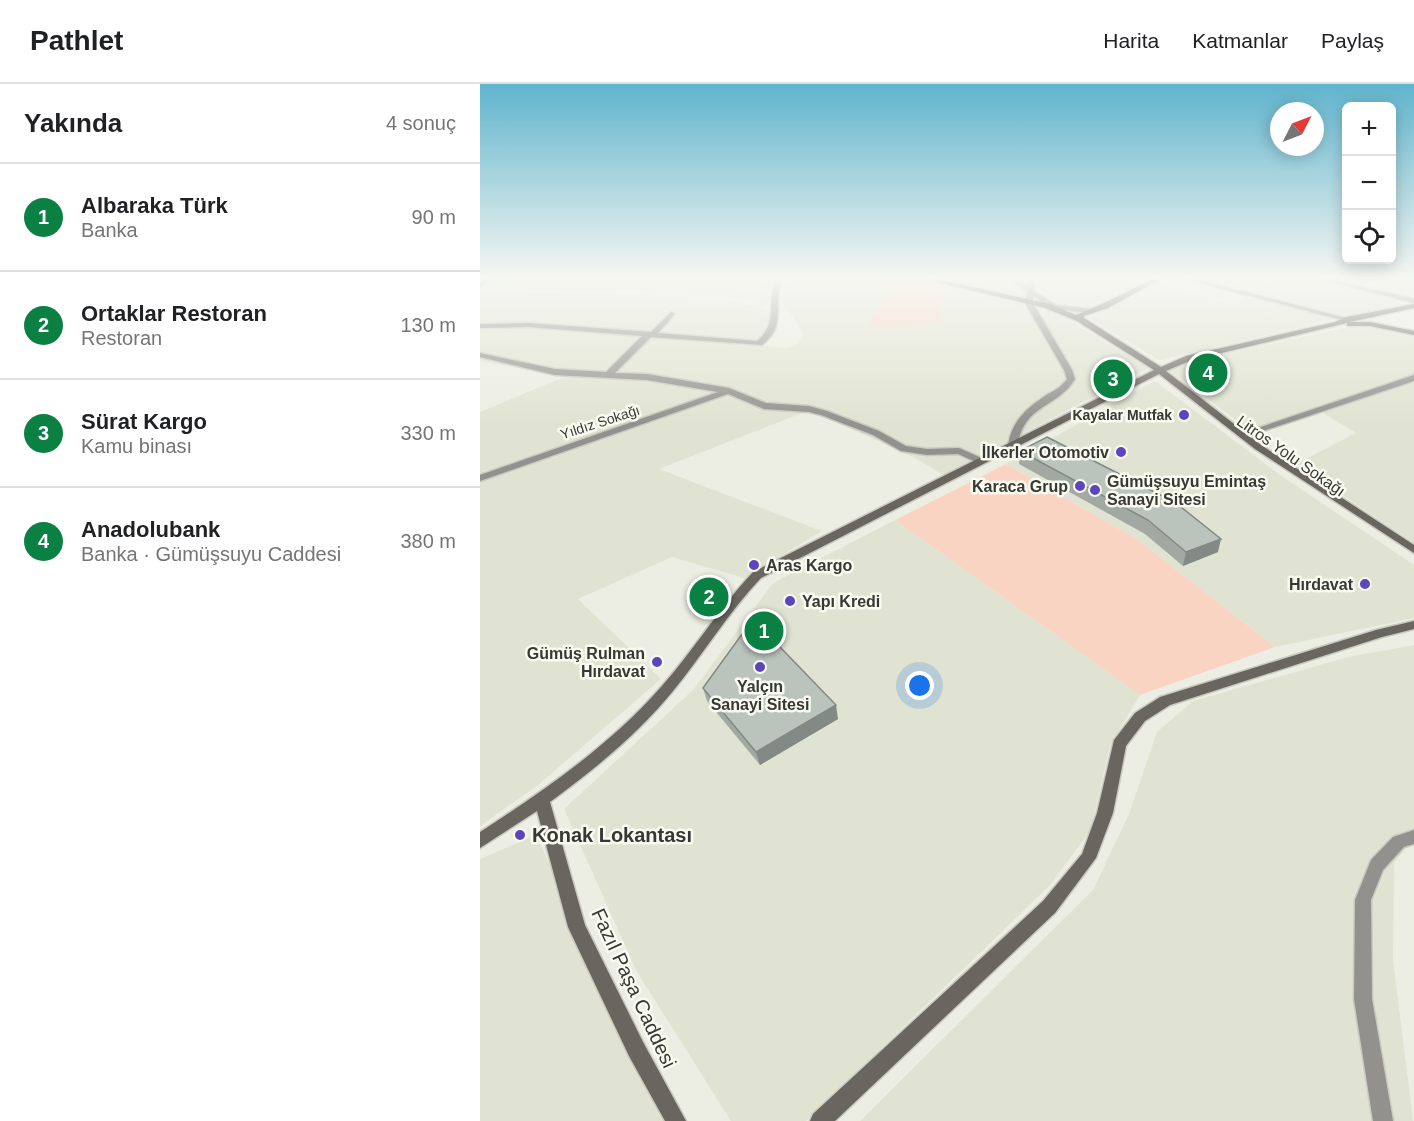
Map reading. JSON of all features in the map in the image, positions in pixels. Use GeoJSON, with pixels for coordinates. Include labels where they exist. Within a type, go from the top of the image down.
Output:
{"type":"FeatureCollection","features":[{"type":"Feature","properties":{"kind":"main road","name":"Litros Yolu Sokağı"},"geometry":{"type":"LineString","coordinates":[[1093,327],[1160,370],[1160,374],[1169,384],[1239,436],[1414,556]]}},
{"type":"Feature","properties":{"kind":"main road"},"geometry":{"type":"LineString","coordinates":[[480,841],[542,800],[624,736],[667,689],[734,597],[757,575],[1160,370],[1189,358],[1321,327]]}},
{"type":"Feature","properties":{"kind":"main road"},"geometry":{"type":"LineString","coordinates":[[1281,336],[1336,327]]}},
{"type":"Feature","properties":{"kind":"main road"},"geometry":{"type":"LineString","coordinates":[[1382,327],[1414,332]]}},
{"type":"Feature","properties":{"kind":"main road","name":"Litros Yolu Sokağı"},"geometry":{"type":"LineString","coordinates":[[1239,436],[1414,550]]}},
{"type":"Feature","properties":{"kind":"main road"},"geometry":{"type":"LineString","coordinates":[[820,1121],[1049,907],[1088,858],[1105,813],[1119,744],[1140,717],[1165,701],[1370,636],[1414,625]]}},
{"type":"Feature","properties":{"kind":"main road","name":"Fazıl Paşa Caddesi"},"geometry":{"type":"LineString","coordinates":[[542,800],[577,927],[636,1049],[676,1121]]}},
{"type":"Feature","properties":{"kind":"street"},"geometry":{"type":"LineString","coordinates":[[561,327],[759,343],[774,327]]}},
{"type":"Feature","properties":{"kind":"street"},"geometry":{"type":"LineString","coordinates":[[608,375],[657,327]]}},
{"type":"Feature","properties":{"kind":"street"},"geometry":{"type":"LineString","coordinates":[[1013,444],[1021,419],[1066,387],[1071,379],[1048,327]]}},
{"type":"Feature","properties":{"kind":"street"},"geometry":{"type":"LineString","coordinates":[[480,355],[555,372],[647,377],[729,391],[764,406],[809,409],[824,413],[876,433],[904,449],[927,452],[955,450],[968,453],[981,461]]}},
{"type":"Feature","properties":{"kind":"street"},"geometry":{"type":"LineString","coordinates":[[1239,436],[1414,378]]}},
{"type":"Feature","properties":{"kind":"street","name":"Yıldız Sokağı"},"geometry":{"type":"LineString","coordinates":[[480,478],[729,391]]}},
{"type":"Feature","properties":{"kind":"street"},"geometry":{"type":"LineString","coordinates":[[1383,1121],[1363,999],[1363,900],[1377,865],[1399,842],[1414,837]]}},
{"type":"Feature","properties":{"kind":"shaded area"},"geometry":{"type":"Polygon","coordinates":[[[480,327],[769,327],[761,339],[748,344],[786,348],[795,346],[804,334],[799,327],[1081,327],[1149,368],[943,475],[917,459],[810,410],[659,469],[822,531],[744,578],[672,557],[578,599],[661,679],[538,785],[480,826],[480,412],[564,377],[480,361],[480,327]]]}},
{"type":"Feature","properties":{"kind":"shaded area"},"geometry":{"type":"Polygon","coordinates":[[[1105,327],[1300,327],[1159,360],[1105,327]]]}},
{"type":"Feature","properties":{"kind":"shaded area"},"geometry":{"type":"Polygon","coordinates":[[[1347,327],[1369,327],[1414,337],[1414,543],[1296,464],[1356,433],[1320,411],[1255,434],[1170,371],[1202,359],[1347,327]]]}},
{"type":"Feature","properties":{"kind":"shaded area"},"geometry":{"type":"Polygon","coordinates":[[[1155,381],[1280,475],[1414,565],[1414,618],[1275,647],[1138,540],[1006,464],[1155,381]]]}},
{"type":"Feature","properties":{"kind":"shaded area"},"geometry":{"type":"Polygon","coordinates":[[[1006,464],[1138,540],[1275,647],[1140,695],[895,520],[1006,464]]]}},
{"type":"Feature","properties":{"kind":"shaded area"},"geometry":{"type":"Polygon","coordinates":[[[895,520],[1140,695],[1110,745],[1091,830],[1049,886],[806,1121],[731,1121],[637,972],[564,809],[694,689],[773,583],[895,520]]]}},
{"type":"Feature","properties":{"kind":"shaded area"},"geometry":{"type":"Polygon","coordinates":[[[1414,645],[1414,845],[1408,846],[1394,863],[1393,959],[1413,1121],[860,1121],[1093,890],[1129,814],[1157,732],[1193,701],[1348,657],[1414,645]]]}},
{"type":"Feature","properties":{"kind":"shaded area"},"geometry":{"type":"Polygon","coordinates":[[[536,835],[670,1121],[480,1121],[480,859],[536,835]]]}},
{"type":"Feature","properties":{"kind":"building"},"geometry":{"type":"Polygon","coordinates":[[[1047,437],[1176,503],[1221,539],[1186,552],[1148,520],[1020,451],[1047,437]]]}},
{"type":"Feature","properties":{"kind":"building","name":"Yalçın Sanayi Sitesi"},"geometry":{"type":"Polygon","coordinates":[[[753,619],[836,705],[756,752],[703,688],[753,619]]]}},
{"type":"Feature","properties":{"kind":"place","name":"Anadolubank"},"geometry":{"type":"Point","coordinates":[1208,373]}},
{"type":"Feature","properties":{"kind":"place","name":"Sürat Kargo"},"geometry":{"type":"Point","coordinates":[1113,379]}},
{"type":"Feature","properties":{"kind":"place","name":"Kayalar Mutfak"},"geometry":{"type":"Point","coordinates":[1184,415]}},
{"type":"Feature","properties":{"kind":"place","name":"İlkerler Otomotiv"},"geometry":{"type":"Point","coordinates":[1121,452]}},
{"type":"Feature","properties":{"kind":"place","name":"Karaca Grup"},"geometry":{"type":"Point","coordinates":[1080,486]}},
{"type":"Feature","properties":{"kind":"place","name":"Gümüşsuyu Emintaş Sanayi Sitesi"},"geometry":{"type":"Point","coordinates":[1095,490]}},
{"type":"Feature","properties":{"kind":"place","name":"Aras Kargo"},"geometry":{"type":"Point","coordinates":[754,565]}},
{"type":"Feature","properties":{"kind":"place","name":"Hırdavat"},"geometry":{"type":"Point","coordinates":[1365,584]}},
{"type":"Feature","properties":{"kind":"place","name":"Ortaklar Restoran"},"geometry":{"type":"Point","coordinates":[709,597]}},
{"type":"Feature","properties":{"kind":"place","name":"Yapı Kredi"},"geometry":{"type":"Point","coordinates":[790,601]}},
{"type":"Feature","properties":{"kind":"place","name":"Albaraka Türk"},"geometry":{"type":"Point","coordinates":[764,631]}},
{"type":"Feature","properties":{"kind":"place","name":"Gümüş Rulman Hırdavat"},"geometry":{"type":"Point","coordinates":[657,662]}},
{"type":"Feature","properties":{"kind":"place","name":"Yalçın Sanayi Sitesi"},"geometry":{"type":"Point","coordinates":[760,667]}},
{"type":"Feature","properties":{"kind":"place","name":"Konak Lokantası"},"geometry":{"type":"Point","coordinates":[520,835]}}]}
